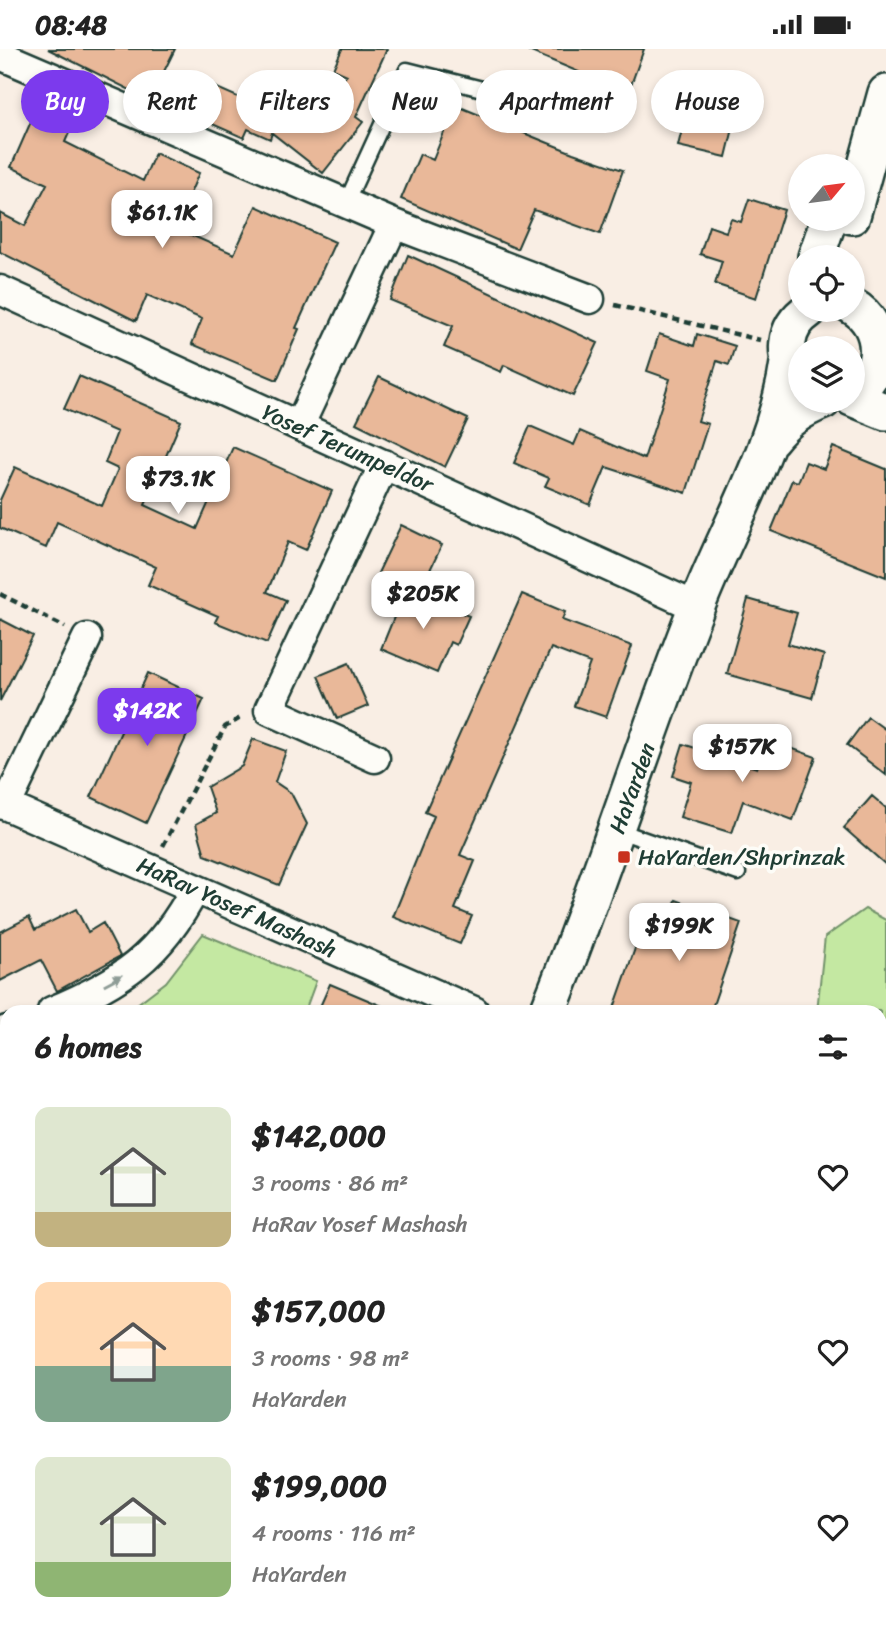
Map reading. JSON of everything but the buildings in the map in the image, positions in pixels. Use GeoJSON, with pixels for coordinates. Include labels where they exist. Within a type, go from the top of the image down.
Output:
{"type":"FeatureCollection","features":[{"type":"Feature","properties":{"kind":"street"},"geometry":{"type":"LineString","coordinates":[[3,49],[0,55],[394,224],[590,299]]}},
{"type":"Feature","properties":{"kind":"street"},"geometry":{"type":"LineString","coordinates":[[855,154],[886,74]]}},
{"type":"Feature","properties":{"kind":"street"},"geometry":{"type":"LineString","coordinates":[[865,170],[886,93]]}},
{"type":"Feature","properties":{"kind":"street"},"geometry":{"type":"LineString","coordinates":[[299,426],[394,224]]}},
{"type":"Feature","properties":{"kind":"street","name":"Yosef Terumpeldor"},"geometry":{"type":"LineString","coordinates":[[0,290],[697,607]]}},
{"type":"Feature","properties":{"kind":"street"},"geometry":{"type":"LineString","coordinates":[[865,385],[873,378],[872,326]]}},
{"type":"Feature","properties":{"kind":"street","name":"HaYarden"},"geometry":{"type":"LineString","coordinates":[[550,1005],[697,607],[765,448],[788,372]]}},
{"type":"Feature","properties":{"kind":"street"},"geometry":{"type":"LineString","coordinates":[[865,402],[886,412]]}},
{"type":"Feature","properties":{"kind":"street","name":"HaYarden"},"geometry":{"type":"LineString","coordinates":[[765,448],[783,423],[797,413]]}},
{"type":"Feature","properties":{"kind":"street"},"geometry":{"type":"LineString","coordinates":[[375,758],[268,710],[384,464]]}},
{"type":"Feature","properties":{"kind":"street"},"geometry":{"type":"LineString","coordinates":[[3,804],[87,638]]}},
{"type":"Feature","properties":{"kind":"street","name":"HaRav Yosef Mashash"},"geometry":{"type":"LineString","coordinates":[[3,804],[460,1005]]}},
{"type":"Feature","properties":{"kind":"street"},"geometry":{"type":"LineString","coordinates":[[64,1005],[120,977],[152,954],[177,924],[195,889]]}},
{"type":"Feature","properties":{"kind":"lane"},"geometry":{"type":"LineString","coordinates":[[346,203],[407,70],[476,87]]}},
{"type":"Feature","properties":{"kind":"lane"},"geometry":{"type":"LineString","coordinates":[[617,830],[738,873]]}},
{"type":"Feature","properties":{"kind":"path"},"geometry":{"type":"LineString","coordinates":[[590,299],[788,338]]}},
{"type":"Feature","properties":{"kind":"path"},"geometry":{"type":"LineString","coordinates":[[0,594],[87,638]]}},
{"type":"Feature","properties":{"kind":"path"},"geometry":{"type":"LineString","coordinates":[[159,855],[225,727],[242,717]]}},
{"type":"Feature","properties":{"kind":"green space"},"geometry":{"type":"Polygon","coordinates":[[[865,909],[886,920],[886,1005],[818,1005],[825,937],[865,909]]]}},
{"type":"Feature","properties":{"kind":"green space"},"geometry":{"type":"Polygon","coordinates":[[[203,934],[316,981],[307,1005],[136,1005],[166,982],[203,934]]]}},
{"type":"Feature","properties":{"kind":"place","name":"HaYarden/Shprinzak"},"geometry":{"type":"Point","coordinates":[624,857]}}]}
